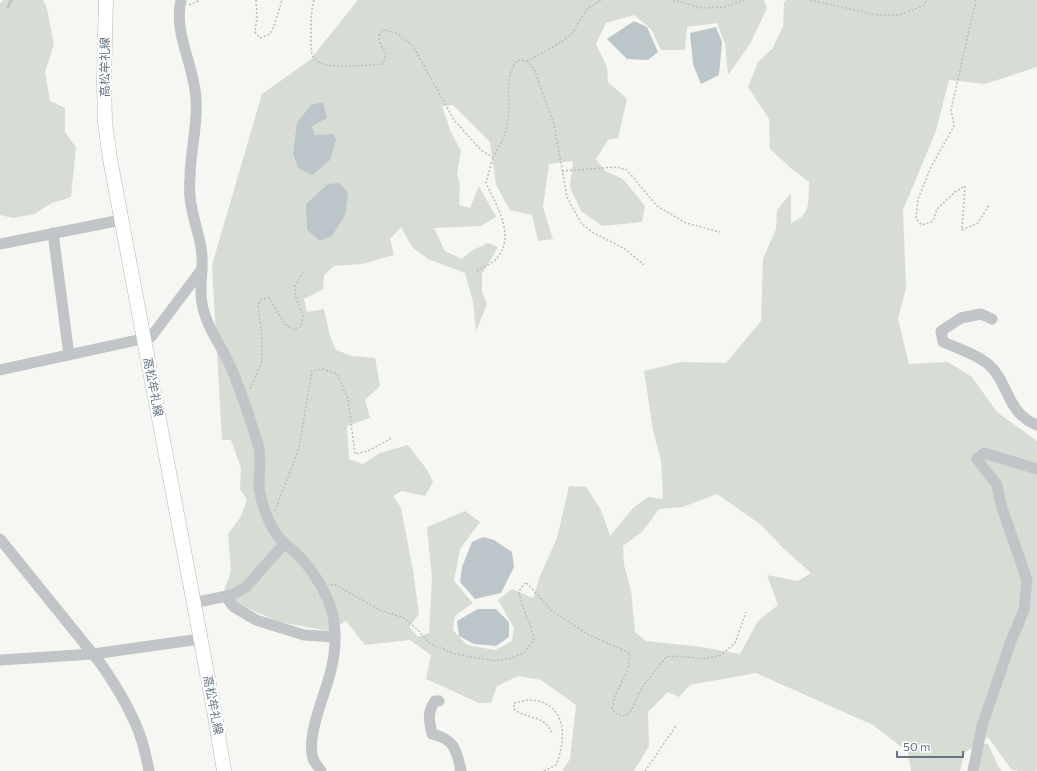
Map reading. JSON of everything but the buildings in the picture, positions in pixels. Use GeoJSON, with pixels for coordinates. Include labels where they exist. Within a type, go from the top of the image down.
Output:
{"type":"FeatureCollection","features":[{"type":"Feature","properties":{"kind":"main road","name":"高松牟礼線"},"geometry":{"type":"LineString","coordinates":[[106,0],[104,80],[105,122],[120,220],[144,338],[214,710],[224,771]]}},
{"type":"Feature","properties":{"kind":"street"},"geometry":{"type":"LineString","coordinates":[[181,0],[179,10],[180,32],[192,73],[196,100],[196,123],[190,176],[192,213],[201,245],[201,303],[206,322],[232,369],[259,449],[260,494],[270,524],[276,535],[284,544],[298,555],[321,587],[330,605],[334,620],[335,637],[331,672],[318,712],[312,743],[314,760],[322,771]]}},
{"type":"Feature","properties":{"kind":"street"},"geometry":{"type":"LineString","coordinates":[[0,244],[120,220]]}},
{"type":"Feature","properties":{"kind":"street"},"geometry":{"type":"LineString","coordinates":[[53,233],[69,355]]}},
{"type":"Feature","properties":{"kind":"street"},"geometry":{"type":"LineString","coordinates":[[0,370],[151,337],[202,269]]}},
{"type":"Feature","properties":{"kind":"street"},"geometry":{"type":"LineString","coordinates":[[992,319],[981,314],[962,318],[941,331],[943,342],[988,364],[998,377],[1011,404],[1020,415],[1037,426]]}},
{"type":"Feature","properties":{"kind":"street"},"geometry":{"type":"LineString","coordinates":[[973,771],[982,726],[1011,641],[1024,610],[1027,580],[1001,505],[997,485],[977,459],[984,453],[1037,469]]}},
{"type":"Feature","properties":{"kind":"street"},"geometry":{"type":"LineString","coordinates":[[0,539],[93,654],[112,680],[142,740],[149,771]]}},
{"type":"Feature","properties":{"kind":"street"},"geometry":{"type":"LineString","coordinates":[[193,603],[226,597],[246,587],[284,544]]}},
{"type":"Feature","properties":{"kind":"street"},"geometry":{"type":"LineString","coordinates":[[226,597],[234,607],[256,620],[304,635],[335,637]]}},
{"type":"Feature","properties":{"kind":"street"},"geometry":{"type":"LineString","coordinates":[[0,660],[93,654],[200,639]]}},
{"type":"Feature","properties":{"kind":"street"},"geometry":{"type":"LineString","coordinates":[[439,701],[435,701],[431,707],[429,718],[432,734],[440,736],[452,744],[456,751],[460,771]]}},
{"type":"Feature","properties":{"kind":"path"},"geometry":{"type":"LineString","coordinates":[[256,0],[258,17],[255,32],[260,38],[270,34],[282,0]]}},
{"type":"Feature","properties":{"kind":"path"},"geometry":{"type":"LineString","coordinates":[[314,0],[312,9],[311,46],[313,58],[319,64],[332,66],[383,64],[386,54],[380,44],[380,34],[384,30],[396,33],[413,46],[454,120],[482,151],[493,157]]}},
{"type":"Feature","properties":{"kind":"path"},"geometry":{"type":"LineString","coordinates":[[477,271],[496,259],[504,246],[504,224],[486,183],[493,157],[503,140],[508,121],[510,73],[512,66],[518,60],[528,61],[571,35],[587,9],[601,0]]}},
{"type":"Feature","properties":{"kind":"path"},"geometry":{"type":"LineString","coordinates":[[673,0],[701,8],[725,6],[744,0]]}},
{"type":"Feature","properties":{"kind":"path"},"geometry":{"type":"LineString","coordinates":[[810,0],[877,15],[899,15],[923,6],[927,0]]}},
{"type":"Feature","properties":{"kind":"path"},"geometry":{"type":"LineString","coordinates":[[976,0],[951,110],[954,126],[931,166],[918,199],[916,219],[922,225],[933,221],[937,209],[955,192],[965,186],[962,230],[978,223],[989,205]]}},
{"type":"Feature","properties":{"kind":"path"},"geometry":{"type":"LineString","coordinates":[[528,61],[534,69],[554,124],[567,197],[581,223],[592,232],[625,249],[644,265]]}},
{"type":"Feature","properties":{"kind":"path"},"geometry":{"type":"LineString","coordinates":[[562,171],[616,166],[627,170],[657,206],[686,223],[720,232]]}},
{"type":"Feature","properties":{"kind":"path"},"geometry":{"type":"LineString","coordinates":[[244,404],[262,361],[262,336],[258,305],[262,299],[269,298],[286,324],[293,330],[302,326],[303,315],[295,296],[295,286],[303,272]]}},
{"type":"Feature","properties":{"kind":"path"},"geometry":{"type":"LineString","coordinates":[[270,524],[299,448],[312,371],[323,369],[337,374],[348,399],[355,454],[368,451],[392,438]]}},
{"type":"Feature","properties":{"kind":"path"},"geometry":{"type":"LineString","coordinates":[[321,587],[334,584],[380,610],[404,618],[417,629],[429,643],[436,646],[455,654],[495,661],[512,658],[525,652],[534,639],[532,628],[520,601],[520,591],[526,582],[552,611],[589,635],[630,654],[628,669],[615,696],[612,709],[616,714],[623,716],[630,713],[641,689],[666,657],[680,656],[704,659],[721,655],[735,643],[746,612]]}},
{"type":"Feature","properties":{"kind":"path"},"geometry":{"type":"LineString","coordinates":[[544,771],[556,765],[560,754],[562,728],[557,712],[543,703],[529,700],[514,703],[514,709],[520,714],[539,719],[549,726],[552,733]]}},
{"type":"Feature","properties":{"kind":"path"},"geometry":{"type":"LineString","coordinates":[[645,771],[676,726]]}},
{"type":"Feature","properties":{"kind":"shaded area"},"geometry":{"type":"Polygon","coordinates":[[[4,0],[43,0],[47,9],[54,44],[45,72],[50,101],[65,108],[65,132],[76,147],[71,197],[52,203],[34,214],[13,218],[0,215],[0,3],[4,0]]]}},
{"type":"Feature","properties":{"kind":"shaded area"},"geometry":{"type":"Polygon","coordinates":[[[358,0],[764,0],[767,8],[750,44],[728,75],[725,44],[717,23],[687,27],[685,50],[661,50],[651,29],[634,15],[606,23],[596,44],[607,67],[608,82],[627,99],[618,138],[608,140],[596,159],[605,171],[623,179],[645,206],[642,222],[602,226],[581,211],[570,187],[573,161],[549,164],[543,207],[553,239],[538,241],[532,215],[510,210],[496,185],[490,142],[453,105],[442,106],[451,132],[461,151],[457,174],[460,185],[459,205],[470,208],[479,186],[496,217],[481,226],[434,228],[445,251],[462,259],[471,251],[488,243],[498,247],[482,274],[482,292],[487,304],[476,332],[473,302],[465,273],[428,259],[412,247],[401,227],[390,239],[394,255],[362,264],[334,266],[324,275],[323,289],[304,299],[307,312],[324,309],[330,336],[336,350],[352,356],[375,358],[380,386],[365,400],[370,418],[347,426],[349,459],[363,464],[380,453],[408,445],[428,471],[433,482],[425,496],[402,491],[393,496],[401,508],[413,570],[419,614],[409,627],[418,637],[429,633],[432,579],[427,527],[465,511],[480,522],[460,549],[454,581],[473,603],[455,616],[453,630],[467,645],[495,650],[512,641],[514,628],[498,600],[512,589],[533,598],[540,576],[557,538],[569,486],[586,487],[601,510],[610,536],[633,508],[648,497],[663,499],[661,460],[653,430],[644,371],[681,362],[726,363],[761,321],[763,259],[776,229],[777,210],[791,193],[791,223],[803,216],[808,207],[809,182],[770,149],[769,119],[748,87],[758,62],[772,49],[783,27],[784,3],[786,0],[1037,0],[1037,67],[985,84],[949,80],[936,131],[903,210],[906,288],[898,319],[909,364],[948,362],[972,377],[997,412],[1037,441],[1037,770],[1018,771],[1011,769],[988,737],[964,753],[960,771],[911,771],[908,752],[873,725],[756,673],[690,685],[679,697],[668,692],[648,712],[649,746],[634,771],[562,771],[570,759],[576,705],[541,680],[518,676],[497,686],[491,703],[479,703],[426,679],[431,655],[410,640],[365,645],[346,621],[329,631],[279,622],[238,604],[224,591],[231,571],[228,534],[240,518],[247,500],[240,489],[241,468],[231,440],[222,440],[212,265],[262,94],[310,60],[358,0]],[[717,494],[683,507],[659,509],[642,532],[623,546],[624,565],[631,590],[635,632],[646,641],[702,647],[740,654],[758,621],[778,605],[767,575],[798,581],[811,573],[784,549],[760,524],[717,494]]]}},
{"type":"Feature","properties":{"kind":"shaded area"},"geometry":{"type":"Polygon","coordinates":[[[634,21],[647,27],[658,52],[648,60],[627,59],[607,39],[634,21]]]}},
{"type":"Feature","properties":{"kind":"shaded area"},"geometry":{"type":"Polygon","coordinates":[[[716,27],[722,42],[719,75],[701,84],[693,64],[690,33],[716,27]]]}},
{"type":"Feature","properties":{"kind":"shaded area"},"geometry":{"type":"Polygon","coordinates":[[[323,102],[327,118],[312,126],[314,135],[333,134],[336,140],[330,160],[312,175],[298,168],[293,154],[297,123],[311,105],[323,102]]]}},
{"type":"Feature","properties":{"kind":"shaded area"},"geometry":{"type":"Polygon","coordinates":[[[339,183],[348,193],[345,215],[332,236],[320,241],[307,230],[306,204],[328,184],[339,183]]]}},
{"type":"Feature","properties":{"kind":"shaded area"},"geometry":{"type":"Polygon","coordinates":[[[483,537],[494,540],[512,552],[514,567],[501,593],[475,599],[460,582],[462,567],[472,542],[483,537]]]}},
{"type":"Feature","properties":{"kind":"shaded area"},"geometry":{"type":"Polygon","coordinates":[[[478,609],[496,609],[509,622],[509,637],[496,646],[474,644],[459,636],[457,621],[478,609]]]}},
{"type":"Feature","properties":{"kind":"shaded area"},"geometry":{"type":"Polygon","coordinates":[[[982,743],[988,744],[998,766],[1002,771],[975,771],[982,743]]]}},
{"type":"Feature","properties":{"kind":"waterway"},"geometry":{"type":"LineString","coordinates":[[8,7],[11,0]]}}]}
